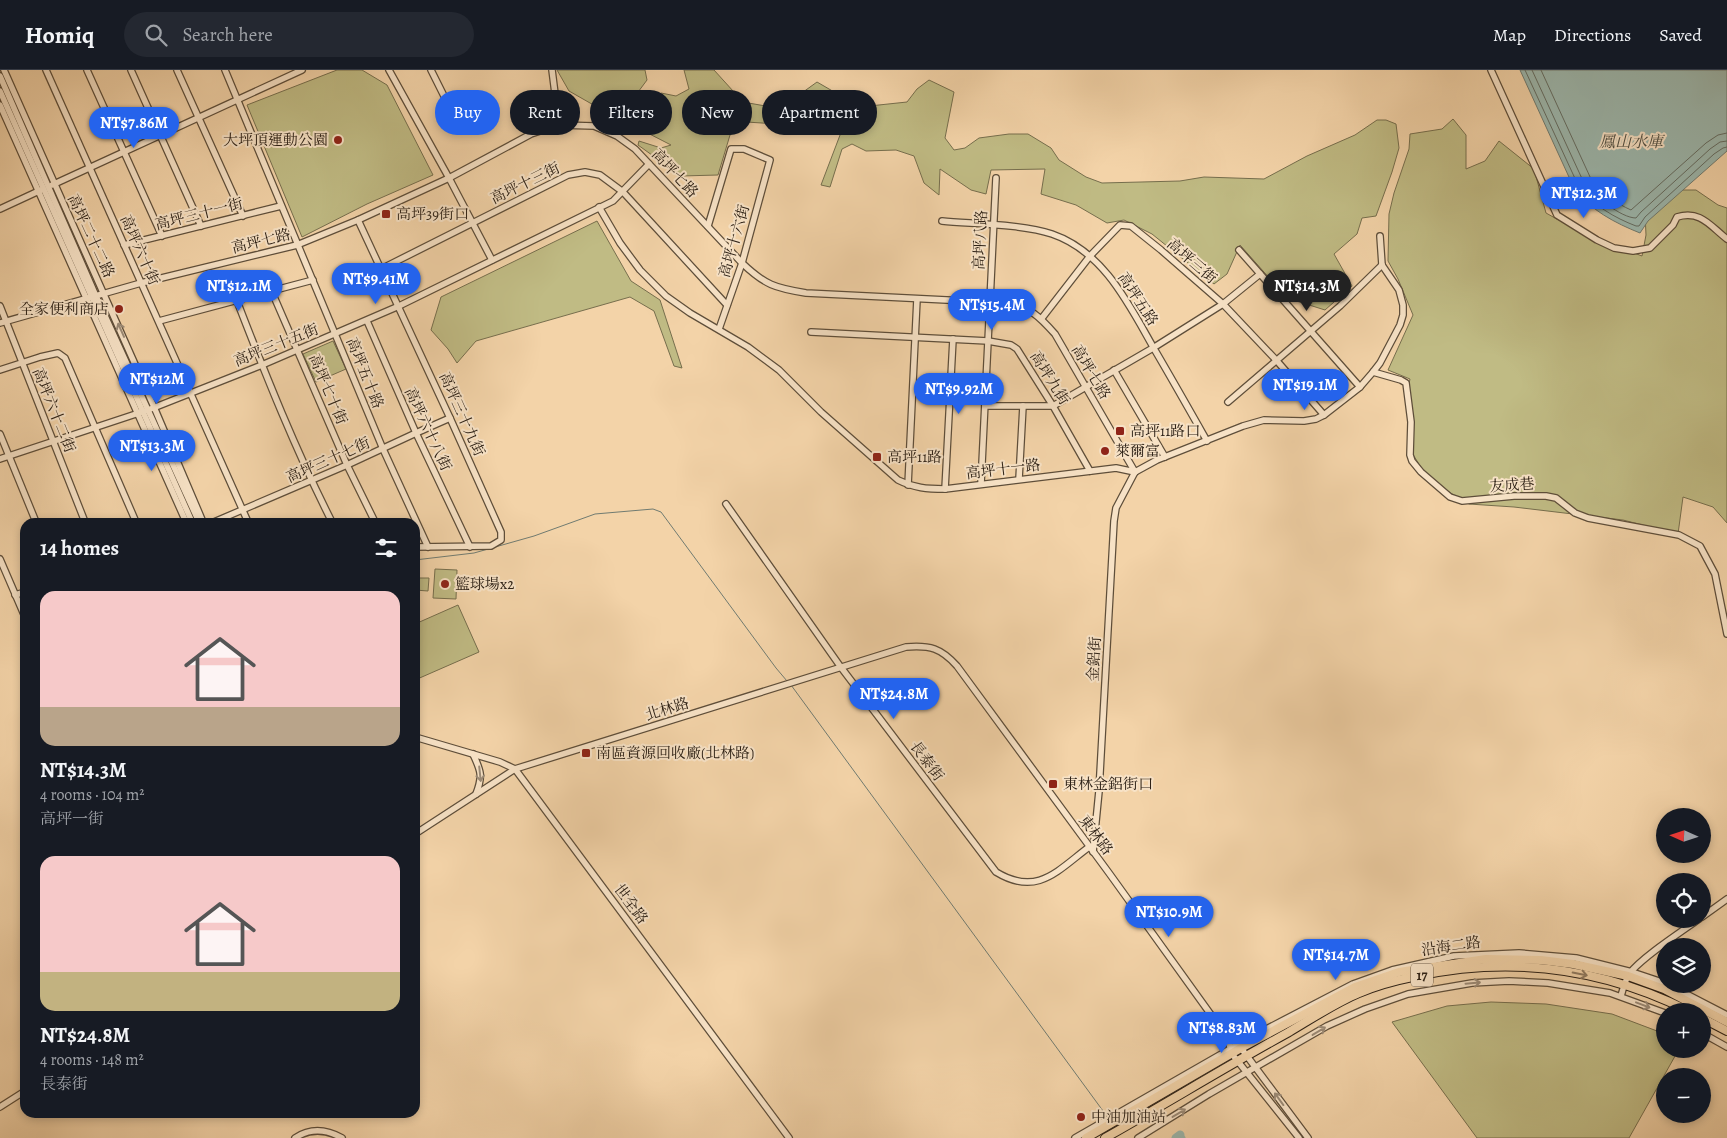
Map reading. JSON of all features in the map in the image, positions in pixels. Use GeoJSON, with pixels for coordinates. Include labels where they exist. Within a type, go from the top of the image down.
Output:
{"type":"FeatureCollection","features":[{"type":"Feature","properties":{"kind":"main road","name":"沿海二路"},"geometry":{"type":"LineString","coordinates":[[1105,1138],[1234,1054],[1239,1047],[1355,987],[1399,972],[1486,958],[1510,958],[1573,964],[1630,974]]}},
{"type":"Feature","properties":{"kind":"main road","name":"沿海二路"},"geometry":{"type":"LineString","coordinates":[[1090,1137],[1234,1054],[1246,1055],[1358,993],[1400,980],[1446,970],[1511,966],[1541,967],[1582,974],[1624,985]]}},
{"type":"Feature","properties":{"kind":"main road","name":"17"},"geometry":{"type":"LineString","coordinates":[[1630,974],[1664,989],[1688,1003]]}},
{"type":"Feature","properties":{"kind":"main road","name":"17"},"geometry":{"type":"LineString","coordinates":[[1624,985],[1662,997],[1674,1003]]}},
{"type":"Feature","properties":{"kind":"main road","name":"17"},"geometry":{"type":"LineString","coordinates":[[1711,1016],[1727,1022]]}},
{"type":"Feature","properties":{"kind":"main road","name":"17"},"geometry":{"type":"LineString","coordinates":[[1711,1017],[1727,1031]]}},
{"type":"Feature","properties":{"kind":"street"},"geometry":{"type":"LineString","coordinates":[[0,72],[4,70]]}},
{"type":"Feature","properties":{"kind":"street","name":"高坪二十二路"},"geometry":{"type":"LineString","coordinates":[[4,70],[46,187],[91,297],[142,412],[184,518]]}},
{"type":"Feature","properties":{"kind":"street","name":"高坪六十街"},"geometry":{"type":"LineString","coordinates":[[46,70],[246,518]]}},
{"type":"Feature","properties":{"kind":"street"},"geometry":{"type":"LineString","coordinates":[[87,70],[162,236]]}},
{"type":"Feature","properties":{"kind":"street"},"geometry":{"type":"LineString","coordinates":[[131,70],[201,226]]}},
{"type":"Feature","properties":{"kind":"street"},"geometry":{"type":"LineString","coordinates":[[177,70],[243,216]]}},
{"type":"Feature","properties":{"kind":"street","name":"高坪五十路"},"geometry":{"type":"LineString","coordinates":[[225,70],[383,449],[415,518]]}},
{"type":"Feature","properties":{"kind":"street"},"geometry":{"type":"LineString","coordinates":[[0,209],[302,70]]}},
{"type":"Feature","properties":{"kind":"street"},"geometry":{"type":"LineString","coordinates":[[389,70],[450,178],[492,260]]}},
{"type":"Feature","properties":{"kind":"street"},"geometry":{"type":"LineString","coordinates":[[430,70],[440,90]]}},
{"type":"Feature","properties":{"kind":"street"},"geometry":{"type":"LineString","coordinates":[[552,70],[555,90]]}},
{"type":"Feature","properties":{"kind":"street"},"geometry":{"type":"LineString","coordinates":[[1491,70],[1557,215],[1597,240],[1614,248],[1633,251],[1650,248],[1673,225],[1677,217],[1686,214],[1695,215],[1710,223],[1727,239]]}},
{"type":"Feature","properties":{"kind":"street","name":"高坪二十二路"},"geometry":{"type":"LineString","coordinates":[[0,76],[91,297],[190,518]]}},
{"type":"Feature","properties":{"kind":"street","name":"高坪二十二路"},"geometry":{"type":"LineString","coordinates":[[0,90],[46,187]]}},
{"type":"Feature","properties":{"kind":"street","name":"高坪二十二路"},"geometry":{"type":"LineString","coordinates":[[0,105],[104,294],[201,518]]}},
{"type":"Feature","properties":{"kind":"street","name":"高坪七路"},"geometry":{"type":"LineString","coordinates":[[580,126],[594,126],[617,136],[635,149],[742,263],[766,283],[784,290],[806,293],[1007,303],[1025,308],[1042,318],[1055,334],[1135,472]]}},
{"type":"Feature","properties":{"kind":"street","name":"高坪七路"},"geometry":{"type":"LineString","coordinates":[[3,322],[91,297],[298,245],[450,178],[529,135]]}},
{"type":"Feature","properties":{"kind":"street","name":"高坪十六街"},"geometry":{"type":"LineString","coordinates":[[708,226],[732,149],[744,148],[770,160],[742,263],[718,329]]}},
{"type":"Feature","properties":{"kind":"street","name":"高坪三十五街"},"geometry":{"type":"LineString","coordinates":[[0,458],[142,412],[367,321],[613,201],[649,164]]}},
{"type":"Feature","properties":{"kind":"street","name":"高坪十三街"},"geometry":{"type":"LineString","coordinates":[[381,269],[568,175],[585,172],[600,175],[623,192],[727,305]]}},
{"type":"Feature","properties":{"kind":"street","name":"高坪八路"},"geometry":{"type":"LineString","coordinates":[[981,484],[996,178]]}},
{"type":"Feature","properties":{"kind":"street","name":"高坪三十一街"},"geometry":{"type":"LineString","coordinates":[[124,245],[281,206]]}},
{"type":"Feature","properties":{"kind":"street","name":"高坪十一路"},"geometry":{"type":"LineString","coordinates":[[599,207],[620,243],[640,270],[666,296],[690,313],[748,347],[779,370],[864,451],[898,480],[908,485],[930,489],[945,489],[1116,468],[1135,472]]}},
{"type":"Feature","properties":{"kind":"street","name":"高坪三十九街"},"geometry":{"type":"LineString","coordinates":[[358,220],[501,532],[501,540],[491,546],[420,547]]}},
{"type":"Feature","properties":{"kind":"street","name":"高坪五路"},"geometry":{"type":"LineString","coordinates":[[942,222],[993,226],[1051,234],[1090,256],[1116,284],[1207,441]]}},
{"type":"Feature","properties":{"kind":"street","name":"高坪三街"},"geometry":{"type":"LineString","coordinates":[[1042,318],[1090,256],[1120,226],[1131,226],[1223,304],[1324,415]]}},
{"type":"Feature","properties":{"kind":"street"},"geometry":{"type":"LineString","coordinates":[[1135,472],[1165,457],[1243,426],[1264,420],[1316,420],[1360,387],[1380,363],[1403,316],[1403,305],[1399,290],[1382,265],[1380,236]]}},
{"type":"Feature","properties":{"kind":"street"},"geometry":{"type":"LineString","coordinates":[[1239,250],[1360,387]]}},
{"type":"Feature","properties":{"kind":"street"},"geometry":{"type":"LineString","coordinates":[[1228,402],[1277,362],[1310,330],[1340,306],[1382,265]]}},
{"type":"Feature","properties":{"kind":"street"},"geometry":{"type":"LineString","coordinates":[[985,406],[1053,406],[1153,348],[1223,304],[1260,274]]}},
{"type":"Feature","properties":{"kind":"street"},"geometry":{"type":"LineString","coordinates":[[159,321],[313,280]]}},
{"type":"Feature","properties":{"kind":"street","name":"高坪七十街"},"geometry":{"type":"LineString","coordinates":[[272,292],[347,466],[372,518]]}},
{"type":"Feature","properties":{"kind":"street"},"geometry":{"type":"LineString","coordinates":[[908,485],[917,299]]}},
{"type":"Feature","properties":{"kind":"street"},"geometry":{"type":"LineString","coordinates":[[237,301],[311,481],[330,518]]}},
{"type":"Feature","properties":{"kind":"street","name":"高坪六十二街"},"geometry":{"type":"LineString","coordinates":[[0,306],[3,322],[22,363],[84,518]]}},
{"type":"Feature","properties":{"kind":"street","name":"高坪六十八街"},"geometry":{"type":"LineString","coordinates":[[367,321],[416,433],[470,547]]}},
{"type":"Feature","properties":{"kind":"street","name":"高坪九街"},"geometry":{"type":"LineString","coordinates":[[811,332],[988,341],[1004,343],[1017,349],[1053,406],[1090,471]]}},
{"type":"Feature","properties":{"kind":"street"},"geometry":{"type":"LineString","coordinates":[[945,489],[953,339]]}},
{"type":"Feature","properties":{"kind":"street"},"geometry":{"type":"LineString","coordinates":[[0,370],[58,353],[65,358],[134,518]]}},
{"type":"Feature","properties":{"kind":"street"},"geometry":{"type":"LineString","coordinates":[[1114,370],[1165,457]]}},
{"type":"Feature","properties":{"kind":"street","name":"友成巷"},"geometry":{"type":"LineString","coordinates":[[1373,372],[1406,383],[1411,422],[1410,455],[1412,461],[1421,472],[1450,497],[1462,502],[1514,496],[1533,495],[1551,497],[1556,498],[1575,513],[1588,518],[1680,535],[1700,546],[1715,574],[1727,634]]}},
{"type":"Feature","properties":{"kind":"street"},"geometry":{"type":"LineString","coordinates":[[1019,479],[1023,406]]}},
{"type":"Feature","properties":{"kind":"street","name":"高坪二十二路"},"geometry":{"type":"LineString","coordinates":[[142,412],[197,518]]}},
{"type":"Feature","properties":{"kind":"street","name":"高坪三十七街"},"geometry":{"type":"LineString","coordinates":[[225,518],[347,466],[450,418]]}},
{"type":"Feature","properties":{"kind":"street"},"geometry":{"type":"LineString","coordinates":[[0,434],[34,518]]}},
{"type":"Feature","properties":{"kind":"street","name":"金鋁街"},"geometry":{"type":"LineString","coordinates":[[1093,852],[1114,521],[1116,508],[1135,472]]}},
{"type":"Feature","properties":{"kind":"street","name":"長泰街"},"geometry":{"type":"LineString","coordinates":[[726,504],[840,666],[996,872],[1009,880],[1024,883],[1039,882],[1059,870],[1089,846]]}},
{"type":"Feature","properties":{"kind":"street","name":"高坪五十路"},"geometry":{"type":"LineString","coordinates":[[420,530],[428,547]]}},
{"type":"Feature","properties":{"kind":"street"},"geometry":{"type":"LineString","coordinates":[[0,559],[20,606]]}},
{"type":"Feature","properties":{"kind":"street"},"geometry":{"type":"LineString","coordinates":[[15,595],[20,594]]}},
{"type":"Feature","properties":{"kind":"street","name":"北林路"},"geometry":{"type":"LineString","coordinates":[[420,831],[516,769],[840,666],[906,647],[929,647],[942,651]]}},
{"type":"Feature","properties":{"kind":"street","name":"東林路"},"geometry":{"type":"LineString","coordinates":[[942,651],[957,666],[1227,1037]]}},
{"type":"Feature","properties":{"kind":"street"},"geometry":{"type":"LineString","coordinates":[[420,738],[500,762],[516,769]]}},
{"type":"Feature","properties":{"kind":"street"},"geometry":{"type":"LineString","coordinates":[[473,754],[482,774],[476,794]]}},
{"type":"Feature","properties":{"kind":"street","name":"世全路"},"geometry":{"type":"LineString","coordinates":[[516,769],[789,1138]]}},
{"type":"Feature","properties":{"kind":"street"},"geometry":{"type":"LineString","coordinates":[[1711,911],[1727,899]]}},
{"type":"Feature","properties":{"kind":"street"},"geometry":{"type":"LineString","coordinates":[[1621,996],[1630,974],[1648,957],[1687,928]]}},
{"type":"Feature","properties":{"kind":"street"},"geometry":{"type":"LineString","coordinates":[[1630,974],[1656,980]]}},
{"type":"Feature","properties":{"kind":"street"},"geometry":{"type":"LineString","coordinates":[[1138,1138],[1327,1026],[1358,1012],[1408,994],[1472,982],[1548,983],[1621,996],[1656,1010]]}},
{"type":"Feature","properties":{"kind":"street"},"geometry":{"type":"LineString","coordinates":[[1679,993],[1692,1003]]}},
{"type":"Feature","properties":{"kind":"street"},"geometry":{"type":"LineString","coordinates":[[1711,1014],[1727,1015]]}},
{"type":"Feature","properties":{"kind":"street"},"geometry":{"type":"LineString","coordinates":[[1227,1037],[1246,1055],[1308,1138]]}},
{"type":"Feature","properties":{"kind":"street"},"geometry":{"type":"LineString","coordinates":[[1227,1037],[1234,1054],[1298,1138]]}},
{"type":"Feature","properties":{"kind":"street"},"geometry":{"type":"LineString","coordinates":[[1711,1038],[1727,1047]]}},
{"type":"Feature","properties":{"kind":"street","name":"沿海二路"},"geometry":{"type":"LineString","coordinates":[[1075,1138],[1234,1054]]}},
{"type":"Feature","properties":{"kind":"street"},"geometry":{"type":"LineString","coordinates":[[0,1107],[20,1094]]}},
{"type":"Feature","properties":{"kind":"street"},"geometry":{"type":"LineString","coordinates":[[295,1138],[303,1132],[321,1130],[342,1138]]}},
{"type":"Feature","properties":{"kind":"shaded area","name":"大坪頂運動公園"},"geometry":{"type":"Polygon","coordinates":[[[337,70],[362,70],[387,85],[433,175],[367,204],[302,237],[247,105],[337,70]]]}},
{"type":"Feature","properties":{"kind":"shaded area"},"geometry":{"type":"Polygon","coordinates":[[[557,70],[645,70],[647,80],[640,90],[590,90],[590,103],[580,97],[580,90],[568,90],[557,70]]]}},
{"type":"Feature","properties":{"kind":"shaded area"},"geometry":{"type":"Polygon","coordinates":[[[684,70],[714,70],[732,90],[687,90],[689,89],[684,70]]]}},
{"type":"Feature","properties":{"kind":"shaded area"},"geometry":{"type":"Polygon","coordinates":[[[929,80],[954,92],[945,138],[954,150],[965,148],[979,138],[1009,134],[1028,134],[1051,148],[1059,160],[1086,177],[1102,183],[1180,181],[1204,177],[1264,179],[1307,156],[1355,135],[1377,120],[1386,120],[1396,124],[1399,148],[1376,216],[1362,218],[1357,234],[1334,254],[1352,286],[1325,310],[1287,298],[1240,245],[1227,274],[1214,284],[1152,234],[1124,220],[1107,223],[1076,205],[1041,194],[1045,169],[991,170],[986,194],[971,190],[940,169],[939,195],[924,183],[914,156],[896,150],[866,151],[852,144],[842,149],[830,187],[821,185],[840,135],[877,135],[877,105],[907,102],[917,89],[929,80]]]}},
{"type":"Feature","properties":{"kind":"shaded area"},"geometry":{"type":"Polygon","coordinates":[[[817,82],[831,90],[806,90],[817,82]]]}},
{"type":"Feature","properties":{"kind":"shaded area"},"geometry":{"type":"Polygon","coordinates":[[[682,93],[682,135],[730,135],[718,175],[681,176],[638,145],[639,141],[661,148],[671,145],[652,135],[672,135],[672,95],[676,96],[682,93]]]}},
{"type":"Feature","properties":{"kind":"shaded area"},"geometry":{"type":"Polygon","coordinates":[[[752,104],[762,105],[762,123],[752,122],[752,104]]]}},
{"type":"Feature","properties":{"kind":"shaded area"},"geometry":{"type":"Polygon","coordinates":[[[1453,119],[1466,135],[1466,169],[1485,161],[1499,141],[1534,169],[1546,213],[1582,233],[1642,256],[1646,235],[1645,213],[1650,190],[1696,190],[1718,205],[1727,208],[1727,523],[1713,507],[1683,497],[1678,534],[1623,520],[1514,507],[1469,504],[1429,480],[1412,453],[1407,393],[1410,379],[1388,370],[1413,315],[1398,279],[1388,261],[1389,214],[1409,149],[1410,134],[1442,129],[1453,119]]]}},
{"type":"Feature","properties":{"kind":"shaded area"},"geometry":{"type":"Polygon","coordinates":[[[597,221],[631,281],[660,300],[682,368],[674,366],[654,311],[630,297],[476,341],[457,363],[448,349],[431,330],[441,297],[597,221]]]}},
{"type":"Feature","properties":{"kind":"shaded area"},"geometry":{"type":"Polygon","coordinates":[[[333,341],[346,369],[316,382],[303,354],[333,341]]]}},
{"type":"Feature","properties":{"kind":"shaded area","name":"籃球場x2"},"geometry":{"type":"Polygon","coordinates":[[[435,569],[457,570],[456,599],[433,598],[435,569]]]}},
{"type":"Feature","properties":{"kind":"shaded area"},"geometry":{"type":"Polygon","coordinates":[[[420,578],[429,578],[428,591],[420,590],[420,578]]]}},
{"type":"Feature","properties":{"kind":"shaded area"},"geometry":{"type":"Polygon","coordinates":[[[458,605],[479,652],[420,678],[420,622],[458,605]]]}},
{"type":"Feature","properties":{"kind":"shaded area"},"geometry":{"type":"Polygon","coordinates":[[[1491,1002],[1546,1004],[1612,1014],[1656,1031],[1656,1058],[1674,1058],[1668,1068],[1656,1068],[1656,1090],[1629,1138],[1477,1138],[1392,1022],[1447,1006],[1491,1002]]]}},
{"type":"Feature","properties":{"kind":"water","name":"鳳山水庫"},"geometry":{"type":"Polygon","coordinates":[[[1520,70],[1727,70],[1727,151],[1648,221],[1640,233],[1621,225],[1595,209],[1574,188],[1520,70]]]}},
{"type":"Feature","properties":{"kind":"waterway"},"geometry":{"type":"LineString","coordinates":[[420,559],[474,553],[534,536],[595,514],[653,509],[661,512],[787,681]]}},
{"type":"Feature","properties":{"kind":"waterway"},"geometry":{"type":"LineString","coordinates":[[791,685],[1106,1115]]}},
{"type":"Feature","properties":{"kind":"waterway"},"geometry":{"type":"LineString","coordinates":[[1180,1135],[1183,1138]]}},
{"type":"Feature","properties":{"kind":"waterway"},"geometry":{"type":"LineString","coordinates":[[1176,1138],[1180,1135]]}},
{"type":"Feature","properties":{"kind":"place","name":"大坪頂運動公園"},"geometry":{"type":"Point","coordinates":[338,140]}},
{"type":"Feature","properties":{"kind":"place","name":"高坪39街口"},"geometry":{"type":"Point","coordinates":[386,214]}},
{"type":"Feature","properties":{"kind":"place","name":"全家便利商店"},"geometry":{"type":"Point","coordinates":[119,309]}},
{"type":"Feature","properties":{"kind":"place","name":"高坪11路口"},"geometry":{"type":"Point","coordinates":[1120,431]}},
{"type":"Feature","properties":{"kind":"place","name":"萊爾富"},"geometry":{"type":"Point","coordinates":[1105,451]}},
{"type":"Feature","properties":{"kind":"place","name":"高坪11路"},"geometry":{"type":"Point","coordinates":[877,457]}},
{"type":"Feature","properties":{"kind":"place","name":"籃球場x2"},"geometry":{"type":"Point","coordinates":[445,584]}},
{"type":"Feature","properties":{"kind":"place","name":"南區資源回收廠(北林路)"},"geometry":{"type":"Point","coordinates":[586,753]}},
{"type":"Feature","properties":{"kind":"place","name":"東林金鋁街口"},"geometry":{"type":"Point","coordinates":[1053,784]}},
{"type":"Feature","properties":{"kind":"place","name":"中油加油站"},"geometry":{"type":"Point","coordinates":[1081,1117]}}]}
